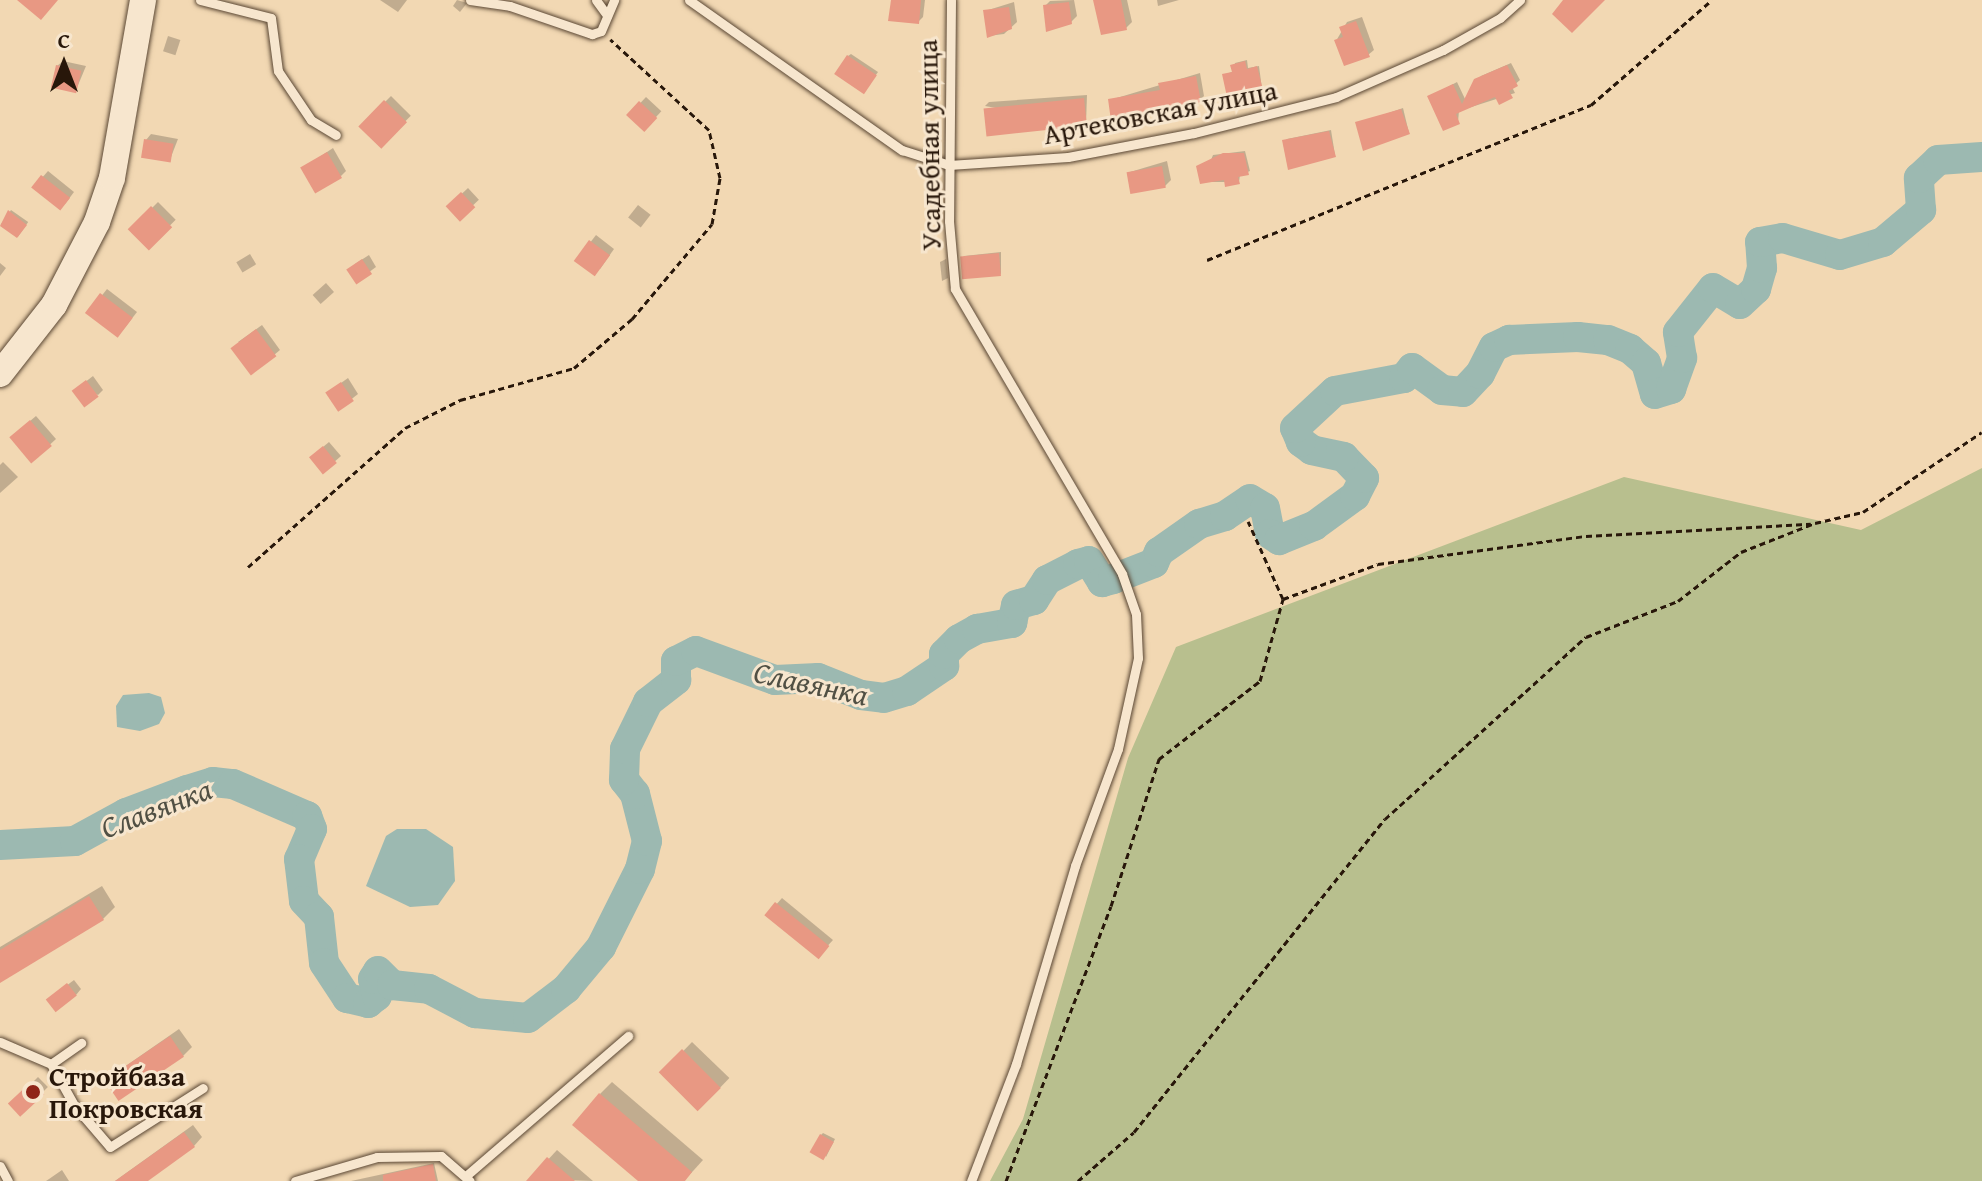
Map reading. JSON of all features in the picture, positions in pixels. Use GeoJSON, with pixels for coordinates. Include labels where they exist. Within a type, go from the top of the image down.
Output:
{"type":"FeatureCollection","features":[{"type":"Feature","properties":{"kind":"main road"},"geometry":{"type":"LineString","coordinates":[[4,360],[54,305],[97,222],[112,178],[143,0]]}},
{"type":"Feature","properties":{"kind":"lane"},"geometry":{"type":"LineString","coordinates":[[200,0],[271,18],[278,71],[311,120],[336,135]]}},
{"type":"Feature","properties":{"kind":"lane"},"geometry":{"type":"LineString","coordinates":[[470,0],[510,6],[582,34],[601,31],[614,0]]}},
{"type":"Feature","properties":{"kind":"lane"},"geometry":{"type":"LineString","coordinates":[[596,0],[607,15]]}},
{"type":"Feature","properties":{"kind":"lane","name":"Артековская улица"},"geometry":{"type":"LineString","coordinates":[[689,0],[902,150],[949,165],[1068,157],[1194,133],[1336,97],[1443,50],[1500,18],[1520,0]]}},
{"type":"Feature","properties":{"kind":"lane","name":"Усадебная улица"},"geometry":{"type":"LineString","coordinates":[[951,0],[949,165],[955,289],[1122,574],[1136,614],[1138,658],[1118,749],[1075,866],[1016,1064],[971,1181]]}},
{"type":"Feature","properties":{"kind":"lane"},"geometry":{"type":"LineString","coordinates":[[295,1181],[377,1157],[441,1156],[468,1178],[628,1036]]}},
{"type":"Feature","properties":{"kind":"lane"},"geometry":{"type":"LineString","coordinates":[[0,1042],[51,1064],[74,1105],[110,1147],[203,1088]]}},
{"type":"Feature","properties":{"kind":"lane"},"geometry":{"type":"LineString","coordinates":[[51,1064],[81,1043]]}},
{"type":"Feature","properties":{"kind":"lane"},"geometry":{"type":"LineString","coordinates":[[0,1166],[8,1181]]}},
{"type":"Feature","properties":{"kind":"path"},"geometry":{"type":"LineString","coordinates":[[1207,260],[1591,105],[1712,0]]}},
{"type":"Feature","properties":{"kind":"path"},"geometry":{"type":"LineString","coordinates":[[248,567],[405,428],[460,400],[574,368],[632,319],[712,224],[720,178],[709,130],[601,31]]}},
{"type":"Feature","properties":{"kind":"path"},"geometry":{"type":"LineString","coordinates":[[1078,1181],[1134,1132],[1385,819],[1586,637],[1678,601],[1741,552],[1815,523],[1863,512],[1982,432]]}},
{"type":"Feature","properties":{"kind":"path"},"geometry":{"type":"LineString","coordinates":[[1006,1181],[1111,906],[1159,759],[1260,681],[1283,599],[1248,521]]}},
{"type":"Feature","properties":{"kind":"path"},"geometry":{"type":"LineString","coordinates":[[1283,599],[1378,564],[1586,536],[1815,523]]}},
{"type":"Feature","properties":{"kind":"green space"},"geometry":{"type":"Polygon","coordinates":[[[1982,468],[1982,1181],[990,1181],[1023,1119],[1128,758],[1176,647],[1624,477],[1861,530],[1982,468]]]}},
{"type":"Feature","properties":{"kind":"water"},"geometry":{"type":"Polygon","coordinates":[[[149,693],[161,697],[165,713],[159,724],[140,731],[117,727],[116,706],[123,695],[149,693]]]}},
{"type":"Feature","properties":{"kind":"water"},"geometry":{"type":"Polygon","coordinates":[[[397,829],[426,829],[453,847],[455,881],[438,905],[410,907],[366,886],[386,836],[397,829]]]}},
{"type":"Feature","properties":{"kind":"building"},"geometry":{"type":"Polygon","coordinates":[[[17,0],[58,0],[41,20],[17,0]]]}},
{"type":"Feature","properties":{"kind":"building"},"geometry":{"type":"Polygon","coordinates":[[[891,0],[921,0],[919,24],[888,21],[891,0]]]}},
{"type":"Feature","properties":{"kind":"building"},"geometry":{"type":"Polygon","coordinates":[[[1093,0],[1121,0],[1127,30],[1101,35],[1093,0]]]}},
{"type":"Feature","properties":{"kind":"building"},"geometry":{"type":"Polygon","coordinates":[[[1563,0],[1605,0],[1572,33],[1552,14],[1563,0]]]}},
{"type":"Feature","properties":{"kind":"building"},"geometry":{"type":"Polygon","coordinates":[[[1069,2],[1072,24],[1046,32],[1043,5],[1069,2]]]}},
{"type":"Feature","properties":{"kind":"building"},"geometry":{"type":"Polygon","coordinates":[[[1009,7],[1012,29],[987,38],[983,10],[1009,7]]]}},
{"type":"Feature","properties":{"kind":"building"},"geometry":{"type":"Polygon","coordinates":[[[1356,21],[1370,57],[1344,66],[1334,40],[1343,37],[1339,27],[1356,21]]]}},
{"type":"Feature","properties":{"kind":"building"},"geometry":{"type":"Polygon","coordinates":[[[847,55],[877,75],[864,94],[834,74],[847,55]]]}},
{"type":"Feature","properties":{"kind":"building"},"geometry":{"type":"Polygon","coordinates":[[[1245,61],[1247,69],[1257,66],[1263,90],[1227,97],[1222,74],[1232,72],[1230,65],[1245,61]]]}},
{"type":"Feature","properties":{"kind":"building"},"geometry":{"type":"Polygon","coordinates":[[[56,65],[81,71],[76,93],[51,87],[56,65]]]}},
{"type":"Feature","properties":{"kind":"building"},"geometry":{"type":"Polygon","coordinates":[[[1507,65],[1518,86],[1509,91],[1513,98],[1499,105],[1495,97],[1456,114],[1460,124],[1443,131],[1427,96],[1453,84],[1462,104],[1474,79],[1507,65]]]}},
{"type":"Feature","properties":{"kind":"building"},"geometry":{"type":"Polygon","coordinates":[[[1196,76],[1201,102],[1149,111],[1147,118],[1111,121],[1108,99],[1160,90],[1158,83],[1196,76]]]}},
{"type":"Feature","properties":{"kind":"building"},"geometry":{"type":"Polygon","coordinates":[[[1084,98],[1087,126],[986,136],[984,109],[1084,98]]]}},
{"type":"Feature","properties":{"kind":"building"},"geometry":{"type":"Polygon","coordinates":[[[384,100],[407,122],[381,149],[358,127],[384,100]]]}},
{"type":"Feature","properties":{"kind":"building"},"geometry":{"type":"Polygon","coordinates":[[[639,101],[657,118],[644,132],[626,115],[639,101]]]}},
{"type":"Feature","properties":{"kind":"building"},"geometry":{"type":"Polygon","coordinates":[[[1401,109],[1410,134],[1363,151],[1355,122],[1401,109]]]}},
{"type":"Feature","properties":{"kind":"building"},"geometry":{"type":"Polygon","coordinates":[[[1329,131],[1336,157],[1288,170],[1282,140],[1329,131]]]}},
{"type":"Feature","properties":{"kind":"building"},"geometry":{"type":"Polygon","coordinates":[[[144,139],[174,144],[171,162],[141,158],[144,139]]]}},
{"type":"Feature","properties":{"kind":"building"},"geometry":{"type":"Polygon","coordinates":[[[327,152],[342,178],[315,193],[300,168],[327,152]]]}},
{"type":"Feature","properties":{"kind":"building"},"geometry":{"type":"Polygon","coordinates":[[[1223,153],[1244,153],[1249,175],[1238,177],[1240,184],[1225,187],[1224,180],[1200,184],[1196,166],[1223,153]]]}},
{"type":"Feature","properties":{"kind":"building"},"geometry":{"type":"Polygon","coordinates":[[[1162,166],[1166,188],[1130,194],[1127,172],[1162,166]]]}},
{"type":"Feature","properties":{"kind":"building"},"geometry":{"type":"Polygon","coordinates":[[[41,175],[70,198],[60,210],[31,188],[41,175]]]}},
{"type":"Feature","properties":{"kind":"building"},"geometry":{"type":"Polygon","coordinates":[[[461,192],[475,207],[460,222],[446,206],[461,192]]]}},
{"type":"Feature","properties":{"kind":"building"},"geometry":{"type":"Polygon","coordinates":[[[151,206],[172,227],[149,251],[128,229],[151,206]]]}},
{"type":"Feature","properties":{"kind":"building"},"geometry":{"type":"Polygon","coordinates":[[[8,210],[27,225],[17,238],[0,226],[8,210]]]}},
{"type":"Feature","properties":{"kind":"building"},"geometry":{"type":"Polygon","coordinates":[[[589,240],[610,255],[595,276],[574,261],[589,240]]]}},
{"type":"Feature","properties":{"kind":"building"},"geometry":{"type":"Polygon","coordinates":[[[999,253],[1001,276],[962,279],[960,256],[999,253]]]}},
{"type":"Feature","properties":{"kind":"building"},"geometry":{"type":"Polygon","coordinates":[[[362,259],[372,274],[356,285],[346,270],[362,259]]]}},
{"type":"Feature","properties":{"kind":"building"},"geometry":{"type":"Polygon","coordinates":[[[100,293],[133,318],[118,338],[85,313],[100,293]]]}},
{"type":"Feature","properties":{"kind":"building"},"geometry":{"type":"Polygon","coordinates":[[[256,329],[276,356],[251,375],[230,348],[256,329]]]}},
{"type":"Feature","properties":{"kind":"building"},"geometry":{"type":"Polygon","coordinates":[[[86,380],[99,397],[84,408],[72,391],[86,380]]]}},
{"type":"Feature","properties":{"kind":"building"},"geometry":{"type":"Polygon","coordinates":[[[341,382],[354,401],[338,412],[325,393],[341,382]]]}},
{"type":"Feature","properties":{"kind":"building"},"geometry":{"type":"Polygon","coordinates":[[[30,420],[52,446],[31,463],[9,437],[30,420]]]}},
{"type":"Feature","properties":{"kind":"building"},"geometry":{"type":"Polygon","coordinates":[[[323,446],[337,463],[323,474],[309,457],[323,446]]]}},
{"type":"Feature","properties":{"kind":"building"},"geometry":{"type":"Polygon","coordinates":[[[89,896],[104,920],[0,983],[0,950],[89,896]]]}},
{"type":"Feature","properties":{"kind":"building"},"geometry":{"type":"Polygon","coordinates":[[[775,902],[829,946],[819,959],[764,915],[775,902]]]}},
{"type":"Feature","properties":{"kind":"building"},"geometry":{"type":"Polygon","coordinates":[[[67,983],[77,996],[56,1012],[46,1000],[67,983]]]}},
{"type":"Feature","properties":{"kind":"building"},"geometry":{"type":"Polygon","coordinates":[[[170,1036],[184,1057],[118,1101],[105,1080],[170,1036]]]}},
{"type":"Feature","properties":{"kind":"building"},"geometry":{"type":"Polygon","coordinates":[[[682,1049],[721,1088],[698,1111],[659,1072],[682,1049]]]}},
{"type":"Feature","properties":{"kind":"building"},"geometry":{"type":"Polygon","coordinates":[[[32,1081],[44,1094],[20,1117],[8,1104],[32,1081]]]}},
{"type":"Feature","properties":{"kind":"building"},"geometry":{"type":"Polygon","coordinates":[[[599,1093],[692,1172],[685,1181],[638,1181],[572,1125],[599,1093]]]}},
{"type":"Feature","properties":{"kind":"building"},"geometry":{"type":"Polygon","coordinates":[[[184,1132],[195,1147],[148,1181],[115,1181],[184,1132]]]}},
{"type":"Feature","properties":{"kind":"building"},"geometry":{"type":"Polygon","coordinates":[[[820,1134],[834,1142],[823,1160],[810,1152],[820,1134]]]}},
{"type":"Feature","properties":{"kind":"building"},"geometry":{"type":"Polygon","coordinates":[[[547,1157],[575,1181],[526,1181],[547,1157]]]}},
{"type":"Feature","properties":{"kind":"building"},"geometry":{"type":"Polygon","coordinates":[[[433,1164],[436,1181],[383,1181],[383,1175],[433,1164]]]}},
{"type":"Feature","properties":{"kind":"waterway","name":"Славянка"},"geometry":{"type":"LineString","coordinates":[[0,845],[75,841],[126,813],[187,790],[213,782],[233,784],[307,816],[312,829],[299,859],[304,901],[319,917],[324,963],[347,998],[368,1003],[377,996],[373,979],[378,971],[392,985],[429,989],[475,1013],[528,1018],[566,989],[601,947],[640,869],[647,841],[635,794],[624,780],[625,749],[648,702],[676,680],[676,661],[696,651],[775,680],[818,678],[861,695],[884,698],[907,691],[944,666],[944,654],[959,639],[977,629],[1012,623],[1016,605],[1034,600],[1047,580],[1078,564],[1089,561],[1102,582],[1113,579],[1154,563],[1159,552],[1199,524],[1225,516],[1250,499],[1265,508],[1270,534],[1279,540],[1314,526],[1355,496],[1364,478],[1344,457],[1312,450],[1301,442],[1295,428],[1335,391],[1404,378],[1412,368],[1442,390],[1463,392],[1480,374],[1494,347],[1509,340],[1578,337],[1608,340],[1630,349],[1646,363],[1655,394],[1671,389],[1682,358],[1678,332],[1713,288],[1740,304],[1756,289],[1762,268],[1760,242],[1783,238],[1840,255],[1883,242],[1921,210],[1919,178],[1938,160],[1982,157]]}},
{"type":"Feature","properties":{"kind":"place","name":"Стройбаза Покровская"},"geometry":{"type":"Point","coordinates":[33,1092]}}]}
